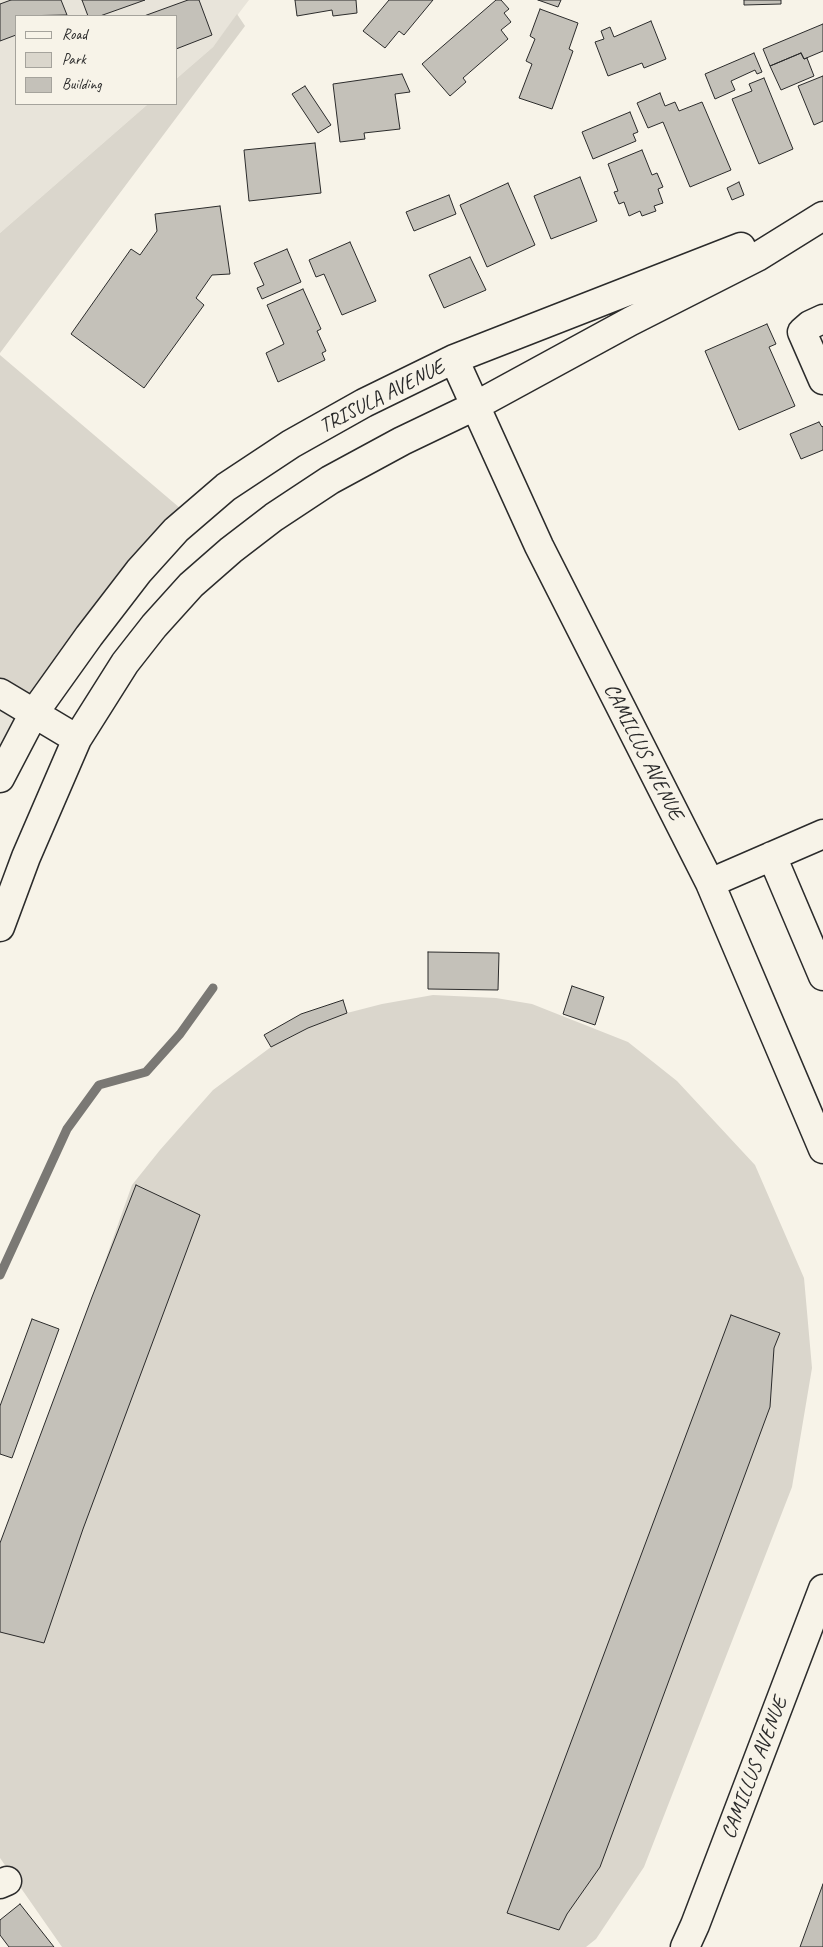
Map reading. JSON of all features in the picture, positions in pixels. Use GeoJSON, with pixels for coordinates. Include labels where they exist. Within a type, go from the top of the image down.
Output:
{"type":"FeatureCollection","features":[{"type":"Feature","properties":{"kind":"street","name":"TRISULA AVENUE"},"geometry":{"type":"LineString","coordinates":[[0,778],[34,713],[139,570],[176,530],[226,487],[290,444],[364,403],[454,360],[823,215]]}},
{"type":"Feature","properties":{"kind":"street","name":"TRISULA AVENUE"},"geometry":{"type":"LineString","coordinates":[[0,927],[26,857],[77,739],[125,663],[154,626],[192,585],[231,550],[274,517],[330,480],[402,441],[475,406],[622,326],[757,256],[823,215]]}},
{"type":"Feature","properties":{"kind":"street"},"geometry":{"type":"LineString","coordinates":[[823,319],[810,325],[802,332],[823,380]]}},
{"type":"Feature","properties":{"kind":"street","name":"CAMILLUS AVENUE"},"geometry":{"type":"LineString","coordinates":[[454,360],[539,546],[710,883],[823,1149]]}},
{"type":"Feature","properties":{"kind":"street"},"geometry":{"type":"LineString","coordinates":[[0,694],[77,739]]}},
{"type":"Feature","properties":{"kind":"street"},"geometry":{"type":"LineString","coordinates":[[710,883],[823,834]]}},
{"type":"Feature","properties":{"kind":"street"},"geometry":{"type":"LineString","coordinates":[[772,856],[823,976]]}},
{"type":"Feature","properties":{"kind":"street","name":"CAMILLUS AVENUE"},"geometry":{"type":"LineString","coordinates":[[685,1947],[823,1589]]}},
{"type":"Feature","properties":{"kind":"shaded area"},"geometry":{"type":"Polygon","coordinates":[[[0,0],[249,0],[213,47],[178,77],[178,15],[15,15],[15,105],[147,105],[0,233],[0,0]]]}},
{"type":"Feature","properties":{"kind":"shaded area"},"geometry":{"type":"Polygon","coordinates":[[[0,696],[33,714],[0,780],[0,696]]]}},
{"type":"Feature","properties":{"kind":"green space"},"geometry":{"type":"Polygon","coordinates":[[[237,14],[245,26],[0,353],[0,233],[147,105],[178,105],[178,77],[213,47],[237,14]]]}},
{"type":"Feature","properties":{"kind":"green space"},"geometry":{"type":"Polygon","coordinates":[[[0,355],[187,514],[33,714],[0,696],[0,355]]]}},
{"type":"Feature","properties":{"kind":"green space"},"geometry":{"type":"Polygon","coordinates":[[[433,995],[496,998],[532,1004],[628,1042],[677,1081],[755,1165],[804,1278],[812,1368],[792,1487],[644,1867],[596,1939],[586,1947],[62,1947],[0,1858],[0,1556],[132,1185],[213,1090],[271,1047],[308,1028],[347,1013],[382,1004],[433,995]]]}},
{"type":"Feature","properties":{"kind":"building"},"geometry":{"type":"Polygon","coordinates":[[[11,0],[61,0],[67,15],[15,15],[15,35],[0,41],[0,4],[11,0]]]}},
{"type":"Feature","properties":{"kind":"building"},"geometry":{"type":"Polygon","coordinates":[[[82,0],[145,0],[103,15],[88,15],[82,0]]]}},
{"type":"Feature","properties":{"kind":"building"},"geometry":{"type":"Polygon","coordinates":[[[188,0],[199,0],[212,35],[178,48],[178,15],[147,15],[188,0]]]}},
{"type":"Feature","properties":{"kind":"building"},"geometry":{"type":"Polygon","coordinates":[[[295,0],[356,0],[357,13],[333,16],[332,10],[297,16],[295,0]]]}},
{"type":"Feature","properties":{"kind":"building"},"geometry":{"type":"Polygon","coordinates":[[[389,0],[433,0],[404,35],[399,31],[385,48],[363,31],[389,0]]]}},
{"type":"Feature","properties":{"kind":"building"},"geometry":{"type":"Polygon","coordinates":[[[496,0],[501,0],[509,9],[504,13],[511,22],[501,30],[508,39],[463,78],[466,82],[450,96],[422,64],[496,0]]]}},
{"type":"Feature","properties":{"kind":"building"},"geometry":{"type":"Polygon","coordinates":[[[538,0],[561,0],[558,7],[538,0]]]}},
{"type":"Feature","properties":{"kind":"building"},"geometry":{"type":"Polygon","coordinates":[[[744,0],[781,0],[781,4],[744,5],[744,0]]]}},
{"type":"Feature","properties":{"kind":"building"},"geometry":{"type":"Polygon","coordinates":[[[540,9],[578,23],[569,49],[573,51],[552,109],[519,98],[532,64],[526,61],[535,39],[530,36],[540,9]]]}},
{"type":"Feature","properties":{"kind":"building"},"geometry":{"type":"Polygon","coordinates":[[[651,21],[666,59],[644,68],[642,63],[608,76],[595,42],[604,39],[601,31],[610,27],[614,37],[651,21]]]}},
{"type":"Feature","properties":{"kind":"building"},"geometry":{"type":"Polygon","coordinates":[[[823,24],[823,51],[804,59],[801,53],[770,66],[763,49],[823,24]]]}},
{"type":"Feature","properties":{"kind":"building"},"geometry":{"type":"Polygon","coordinates":[[[754,53],[762,72],[757,74],[755,70],[731,81],[735,90],[715,99],[705,74],[754,53]]]}},
{"type":"Feature","properties":{"kind":"building"},"geometry":{"type":"Polygon","coordinates":[[[801,53],[804,59],[807,58],[814,76],[781,90],[770,66],[801,53]]]}},
{"type":"Feature","properties":{"kind":"building"},"geometry":{"type":"Polygon","coordinates":[[[402,74],[410,92],[395,94],[400,129],[364,133],[365,139],[340,142],[333,84],[402,74]]]}},
{"type":"Feature","properties":{"kind":"building"},"geometry":{"type":"Polygon","coordinates":[[[823,76],[823,121],[814,125],[798,86],[823,76]]]}},
{"type":"Feature","properties":{"kind":"building"},"geometry":{"type":"Polygon","coordinates":[[[764,78],[793,149],[759,164],[732,99],[752,91],[749,84],[764,78]]]}},
{"type":"Feature","properties":{"kind":"building"},"geometry":{"type":"Polygon","coordinates":[[[305,86],[331,125],[318,133],[292,94],[305,86]]]}},
{"type":"Feature","properties":{"kind":"building"},"geometry":{"type":"Polygon","coordinates":[[[660,93],[665,106],[675,102],[679,111],[702,102],[731,170],[690,187],[663,122],[648,128],[637,103],[660,93]]]}},
{"type":"Feature","properties":{"kind":"building"},"geometry":{"type":"Polygon","coordinates":[[[630,112],[638,132],[633,134],[636,141],[593,159],[582,132],[630,112]]]}},
{"type":"Feature","properties":{"kind":"building"},"geometry":{"type":"Polygon","coordinates":[[[315,143],[321,193],[249,201],[244,150],[315,143]]]}},
{"type":"Feature","properties":{"kind":"building"},"geometry":{"type":"Polygon","coordinates":[[[642,150],[652,175],[657,173],[663,187],[658,189],[663,203],[654,206],[656,211],[642,216],[640,211],[629,216],[624,202],[619,204],[614,192],[618,191],[608,164],[642,150]]]}},
{"type":"Feature","properties":{"kind":"building"},"geometry":{"type":"Polygon","coordinates":[[[580,177],[597,221],[551,239],[534,196],[580,177]]]}},
{"type":"Feature","properties":{"kind":"building"},"geometry":{"type":"Polygon","coordinates":[[[739,182],[744,195],[732,200],[727,188],[739,182]]]}},
{"type":"Feature","properties":{"kind":"building"},"geometry":{"type":"Polygon","coordinates":[[[508,183],[535,245],[487,267],[460,205],[508,183]]]}},
{"type":"Feature","properties":{"kind":"building"},"geometry":{"type":"Polygon","coordinates":[[[449,195],[456,214],[414,231],[406,212],[449,195]]]}},
{"type":"Feature","properties":{"kind":"building"},"geometry":{"type":"Polygon","coordinates":[[[220,206],[230,274],[212,275],[196,298],[204,305],[144,388],[71,334],[131,249],[140,255],[157,231],[155,214],[220,206]]]}},
{"type":"Feature","properties":{"kind":"building"},"geometry":{"type":"Polygon","coordinates":[[[350,242],[376,301],[342,315],[324,274],[316,277],[309,260],[350,242]]]}},
{"type":"Feature","properties":{"kind":"building"},"geometry":{"type":"Polygon","coordinates":[[[287,249],[301,282],[262,299],[257,288],[264,285],[254,263],[287,249]]]}},
{"type":"Feature","properties":{"kind":"building"},"geometry":{"type":"Polygon","coordinates":[[[470,257],[486,290],[444,308],[429,275],[470,257]]]}},
{"type":"Feature","properties":{"kind":"building"},"geometry":{"type":"Polygon","coordinates":[[[303,289],[321,329],[317,331],[326,351],[322,353],[325,360],[278,382],[266,353],[284,344],[267,305],[303,289]]]}},
{"type":"Feature","properties":{"kind":"building"},"geometry":{"type":"Polygon","coordinates":[[[767,324],[776,344],[769,347],[795,406],[739,430],[705,351],[767,324]]]}},
{"type":"Feature","properties":{"kind":"building"},"geometry":{"type":"Polygon","coordinates":[[[819,422],[823,426],[823,450],[801,459],[790,434],[819,422]]]}},
{"type":"Feature","properties":{"kind":"building"},"geometry":{"type":"Polygon","coordinates":[[[428,952],[499,953],[498,990],[428,989],[428,952]]]}},
{"type":"Feature","properties":{"kind":"building"},"geometry":{"type":"Polygon","coordinates":[[[572,986],[604,997],[595,1025],[563,1014],[572,986]]]}},
{"type":"Feature","properties":{"kind":"building"},"geometry":{"type":"Polygon","coordinates":[[[343,1000],[347,1013],[308,1028],[271,1047],[264,1035],[301,1014],[343,1000]]]}},
{"type":"Feature","properties":{"kind":"building"},"geometry":{"type":"Polygon","coordinates":[[[136,1185],[200,1215],[83,1529],[44,1643],[0,1632],[0,1543],[136,1185]]]}},
{"type":"Feature","properties":{"kind":"building"},"geometry":{"type":"Polygon","coordinates":[[[731,1315],[780,1333],[774,1348],[770,1407],[600,1867],[567,1914],[559,1930],[507,1913],[731,1315]]]}},
{"type":"Feature","properties":{"kind":"building"},"geometry":{"type":"Polygon","coordinates":[[[32,1319],[59,1329],[12,1458],[0,1454],[0,1406],[32,1319]]]}},
{"type":"Feature","properties":{"kind":"building"},"geometry":{"type":"Polygon","coordinates":[[[823,1884],[823,1947],[800,1947],[823,1884]]]}},
{"type":"Feature","properties":{"kind":"building"},"geometry":{"type":"Polygon","coordinates":[[[20,1904],[54,1947],[9,1947],[0,1935],[0,1920],[20,1904]]]}},
{"type":"Feature","properties":{"kind":"waterway"},"geometry":{"type":"LineString","coordinates":[[0,1275],[67,1129],[99,1085],[146,1072],[180,1034],[213,988]]}}]}
